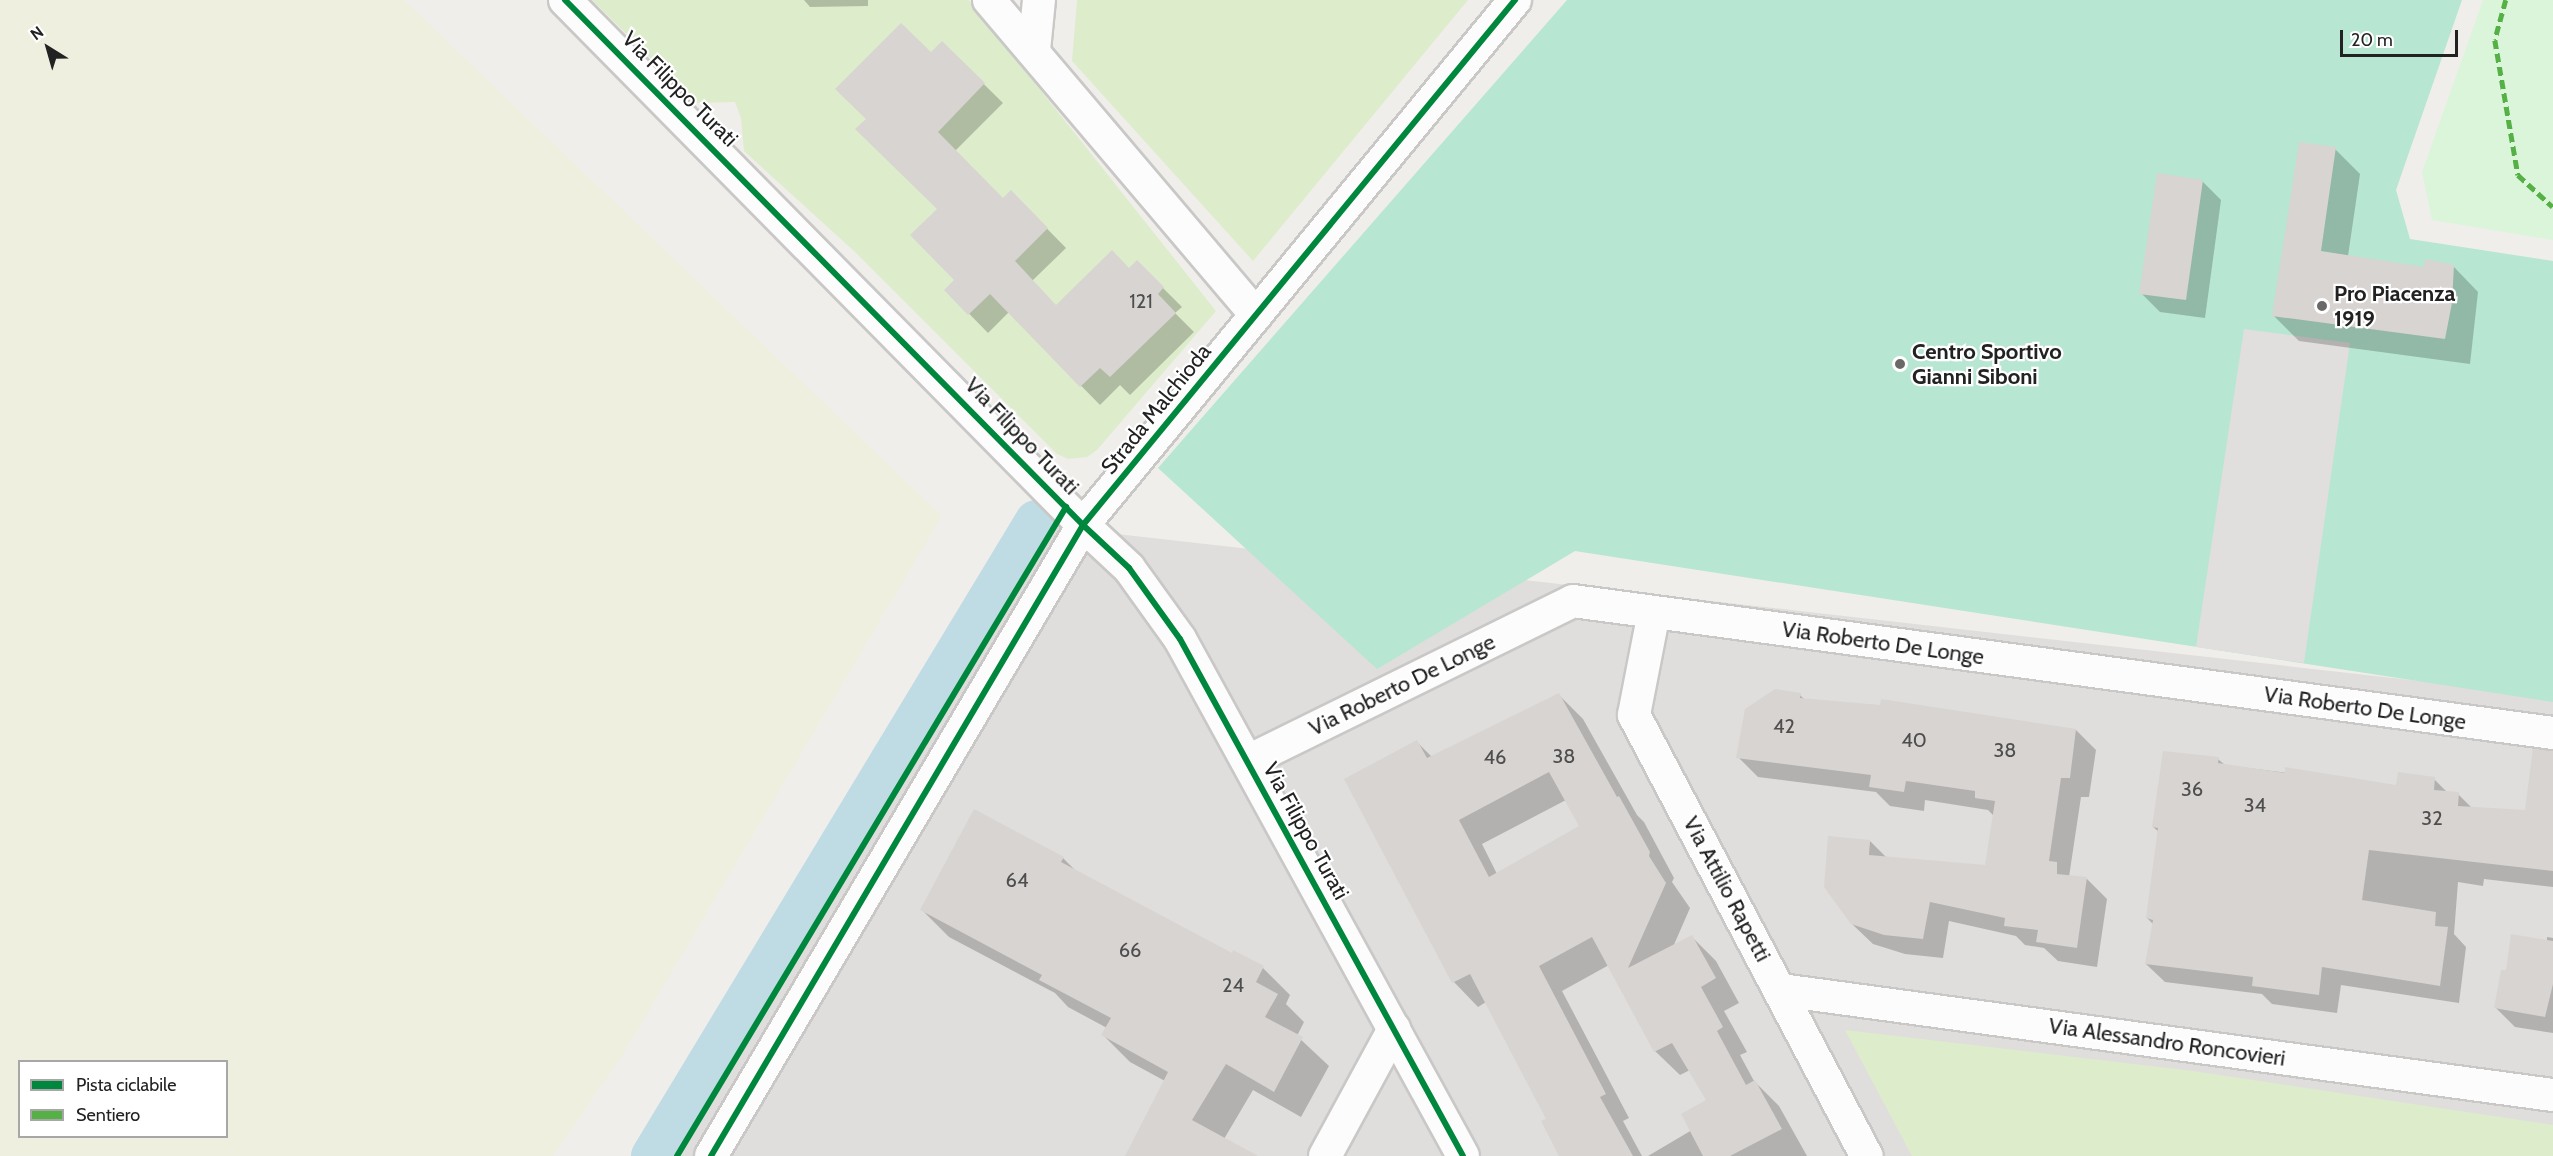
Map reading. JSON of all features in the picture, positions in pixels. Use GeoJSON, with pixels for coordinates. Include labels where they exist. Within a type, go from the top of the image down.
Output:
{"type":"FeatureCollection","features":[{"type":"Feature","properties":{"kind":"street","name":"Via Filippo Turati"},"geometry":{"type":"LineString","coordinates":[[565,0],[1128,568],[1180,639],[1464,1156]]}},
{"type":"Feature","properties":{"kind":"street"},"geometry":{"type":"LineString","coordinates":[[989,0],[1034,50],[1256,315]]}},
{"type":"Feature","properties":{"kind":"street"},"geometry":{"type":"LineString","coordinates":[[1034,50],[1039,0]]}},
{"type":"Feature","properties":{"kind":"street","name":"Strada Malchioda"},"geometry":{"type":"LineString","coordinates":[[711,1156],[1083,525],[1515,0]]}},
{"type":"Feature","properties":{"kind":"street","name":"Via Roberto De Longe"},"geometry":{"type":"LineString","coordinates":[[1248,761],[1573,601],[2553,733]]}},
{"type":"Feature","properties":{"kind":"street","name":"Via Attilio Rapetti"},"geometry":{"type":"LineString","coordinates":[[1654,612],[1634,715],[1867,1156]]}},
{"type":"Feature","properties":{"kind":"street","name":"Via Alessandro Roncovieri"},"geometry":{"type":"LineString","coordinates":[[1781,990],[2553,1095]]}},
{"type":"Feature","properties":{"kind":"street"},"geometry":{"type":"LineString","coordinates":[[1325,1156],[1394,1029]]}},
{"type":"Feature","properties":{"kind":"shaded area"},"geometry":{"type":"Polygon","coordinates":[[[2244,329],[2350,343],[2304,663],[2196,647],[2244,329]]]}},
{"type":"Feature","properties":{"kind":"shaded area"},"geometry":{"type":"Polygon","coordinates":[[[1028,524],[2553,696],[2553,1156],[654,1156],[1028,524]]]}},
{"type":"Feature","properties":{"kind":"green space"},"geometry":{"type":"Polygon","coordinates":[[[0,0],[404,0],[942,516],[622,1056],[553,1156],[0,1156],[0,0]]]}},
{"type":"Feature","properties":{"kind":"green space"},"geometry":{"type":"Polygon","coordinates":[[[592,0],[969,0],[1216,311],[1097,450],[1087,457],[1068,459],[1057,454],[855,252],[744,151],[741,118],[735,102],[696,103],[592,0]]]}},
{"type":"Feature","properties":{"kind":"green space"},"geometry":{"type":"Polygon","coordinates":[[[1077,0],[1468,0],[1253,261],[1072,61],[1077,0]]]}},
{"type":"Feature","properties":{"kind":"green space","name":"Centro Sportivo Gianni Siboni"},"geometry":{"type":"Polygon","coordinates":[[[1567,0],[2462,0],[2396,190],[2410,239],[2553,261],[2553,702],[1575,551],[1377,669],[1158,468],[1567,0]]]}},
{"type":"Feature","properties":{"kind":"green space"},"geometry":{"type":"Polygon","coordinates":[[[2483,0],[2553,0],[2553,240],[2432,220],[2422,172],[2483,0]]]}},
{"type":"Feature","properties":{"kind":"green space"},"geometry":{"type":"Polygon","coordinates":[[[1845,1030],[2193,1071],[2553,1125],[2553,1156],[1912,1156],[1845,1030]]]}},
{"type":"Feature","properties":{"kind":"building"},"geometry":{"type":"Polygon","coordinates":[[[901,23],[931,52],[942,41],[985,83],[938,132],[1003,198],[1011,190],[1048,228],[1015,261],[1056,305],[1112,250],[1129,268],[1137,260],[1164,287],[1158,294],[1176,313],[1110,377],[1100,368],[1080,387],[990,294],[968,315],[944,290],[954,280],[910,235],[937,209],[855,129],[866,119],[835,89],[901,23]]]}},
{"type":"Feature","properties":{"kind":"building"},"geometry":{"type":"Polygon","coordinates":[[[2299,142],[2336,147],[2321,251],[2424,267],[2425,259],[2454,265],[2452,303],[2445,339],[2272,316],[2299,142]]]}},
{"type":"Feature","properties":{"kind":"building"},"geometry":{"type":"Polygon","coordinates":[[[2157,173],[2203,180],[2186,300],[2139,294],[2157,173]]]}},
{"type":"Feature","properties":{"kind":"building"},"geometry":{"type":"Polygon","coordinates":[[[1775,689],[1801,693],[1800,698],[1880,705],[1881,699],[2076,729],[2070,778],[2061,778],[2049,861],[2057,862],[2057,874],[2087,877],[2077,948],[2036,942],[2038,930],[2004,926],[2005,918],[1930,902],[1923,939],[1884,935],[1851,924],[1824,887],[1828,836],[1870,840],[1869,855],[1985,865],[1995,801],[1975,798],[1975,791],[1906,781],[1904,792],[1869,787],[1871,775],[1736,758],[1745,709],[1775,689]]]}},
{"type":"Feature","properties":{"kind":"building"},"geometry":{"type":"Polygon","coordinates":[[[1559,693],[1666,883],[1628,968],[1692,935],[1716,978],[1701,987],[1723,1027],[1717,1031],[1746,1085],[1755,1080],[1782,1129],[1730,1156],[1703,1156],[1681,1114],[1706,1100],[1672,1043],[1654,1052],[1592,937],[1539,966],[1606,1094],[1600,1097],[1633,1156],[1559,1156],[1541,1121],[1546,1119],[1470,974],[1452,983],[1344,779],[1417,740],[1427,758],[1559,693]],[[1549,772],[1459,820],[1489,877],[1579,826],[1549,772]]]}},
{"type":"Feature","properties":{"kind":"building"},"geometry":{"type":"Polygon","coordinates":[[[2533,748],[2553,751],[2553,871],[2369,850],[2362,900],[2436,912],[2435,926],[2448,927],[2440,986],[2322,967],[2319,995],[2252,986],[2253,977],[2145,964],[2153,920],[2146,918],[2158,828],[2152,827],[2163,751],[2219,757],[2218,763],[2285,773],[2285,767],[2396,785],[2398,772],[2435,777],[2434,790],[2459,792],[2458,806],[2525,810],[2533,748]]]}},
{"type":"Feature","properties":{"kind":"building"},"geometry":{"type":"Polygon","coordinates":[[[974,809],[1064,857],[1061,862],[1232,953],[1233,950],[1264,966],[1256,982],[1278,994],[1265,1017],[1303,1037],[1274,1092],[1226,1064],[1192,1120],[1258,1156],[1125,1156],[1168,1072],[1101,1035],[1111,1018],[1039,980],[1042,975],[920,910],[974,809]]]}},
{"type":"Feature","properties":{"kind":"building"},"geometry":{"type":"Polygon","coordinates":[[[2511,934],[2553,941],[2553,984],[2545,1017],[2494,1008],[2501,970],[2506,970],[2511,934]]]}},
{"type":"Feature","properties":{"kind":"waterway"},"geometry":{"type":"LineString","coordinates":[[652,1156],[1036,521]]}},
{"type":"Feature","properties":{"kind":"marked path"},"geometry":{"type":"LineString","coordinates":[[2506,0],[2495,40],[2518,175],[2553,207]]}},
{"type":"Feature","properties":{"kind":"cycle path"},"geometry":{"type":"LineString","coordinates":[[565,0],[1083,525],[1129,568],[1180,639],[1463,1156]]}},
{"type":"Feature","properties":{"kind":"cycle path"},"geometry":{"type":"LineString","coordinates":[[711,1156],[1083,525],[1515,0]]}},
{"type":"Feature","properties":{"kind":"cycle path"},"geometry":{"type":"LineString","coordinates":[[677,1156],[1066,507]]}},
{"type":"Feature","properties":{"kind":"place","name":"Pro Piacenza 1919"},"geometry":{"type":"Point","coordinates":[2322,306]}},
{"type":"Feature","properties":{"kind":"place","name":"Centro Sportivo Gianni Siboni"},"geometry":{"type":"Point","coordinates":[1900,364]}}]}
